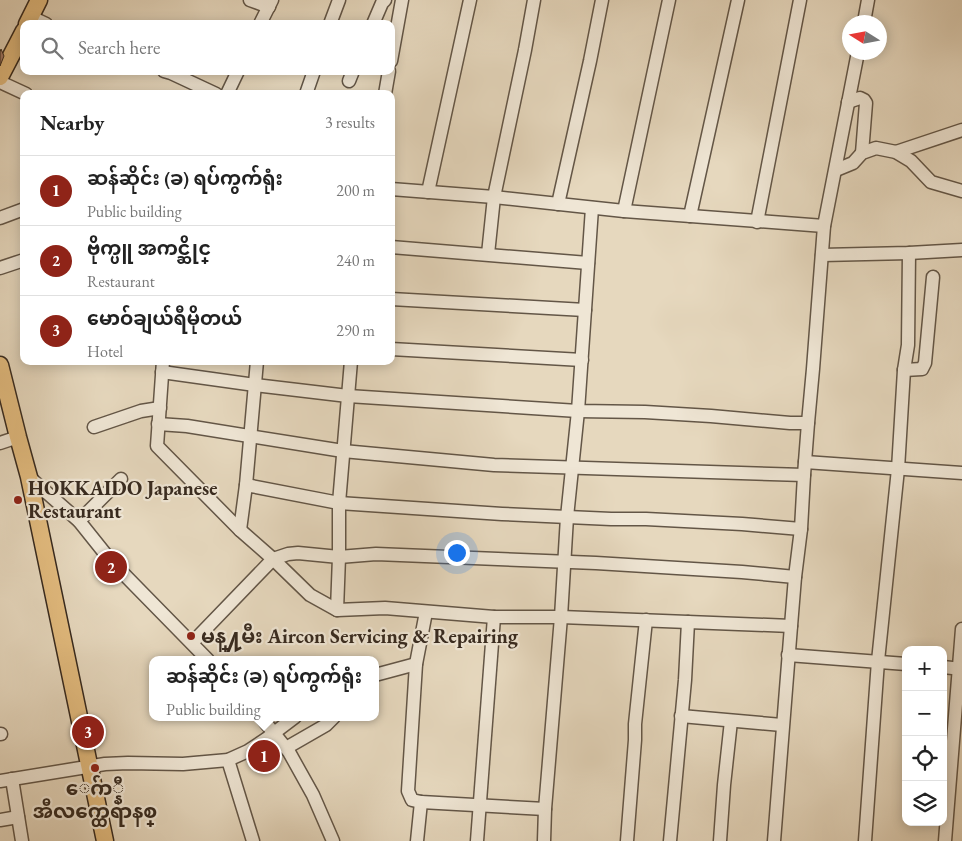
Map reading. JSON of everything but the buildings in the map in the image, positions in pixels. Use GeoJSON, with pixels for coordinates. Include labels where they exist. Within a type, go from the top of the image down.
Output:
{"type":"FeatureCollection","features":[{"type":"Feature","properties":{"kind":"main road"},"geometry":{"type":"LineString","coordinates":[[29,20],[39,0]]}},
{"type":"Feature","properties":{"kind":"main road"},"geometry":{"type":"LineString","coordinates":[[0,77],[20,38]]}},
{"type":"Feature","properties":{"kind":"main road"},"geometry":{"type":"LineString","coordinates":[[0,365],[29,477],[105,841]]}},
{"type":"Feature","properties":{"kind":"street"},"geometry":{"type":"LineString","coordinates":[[250,0],[270,3],[262,20]]}},
{"type":"Feature","properties":{"kind":"street"},"geometry":{"type":"LineString","coordinates":[[331,20],[338,0]]}},
{"type":"Feature","properties":{"kind":"street"},"geometry":{"type":"LineString","coordinates":[[375,20],[385,0]]}},
{"type":"Feature","properties":{"kind":"street"},"geometry":{"type":"LineString","coordinates":[[395,39],[402,0]]}},
{"type":"Feature","properties":{"kind":"street"},"geometry":{"type":"LineString","coordinates":[[428,192],[470,0]]}},
{"type":"Feature","properties":{"kind":"street"},"geometry":{"type":"LineString","coordinates":[[488,254],[494,197],[534,0]]}},
{"type":"Feature","properties":{"kind":"street"},"geometry":{"type":"LineString","coordinates":[[558,204],[602,0]]}},
{"type":"Feature","properties":{"kind":"street"},"geometry":{"type":"LineString","coordinates":[[624,211],[669,0]]}},
{"type":"Feature","properties":{"kind":"street"},"geometry":{"type":"LineString","coordinates":[[690,216],[738,0]]}},
{"type":"Feature","properties":{"kind":"street"},"geometry":{"type":"LineString","coordinates":[[757,222],[800,0]]}},
{"type":"Feature","properties":{"kind":"street"},"geometry":{"type":"LineString","coordinates":[[865,15],[868,0]]}},
{"type":"Feature","properties":{"kind":"street"},"geometry":{"type":"LineString","coordinates":[[774,841],[788,655],[801,529],[804,468],[824,226],[856,60]]}},
{"type":"Feature","properties":{"kind":"street"},"geometry":{"type":"LineString","coordinates":[[175,75],[207,90]]}},
{"type":"Feature","properties":{"kind":"street"},"geometry":{"type":"LineString","coordinates":[[229,90],[236,75]]}},
{"type":"Feature","properties":{"kind":"street"},"geometry":{"type":"LineString","coordinates":[[307,90],[313,75]]}},
{"type":"Feature","properties":{"kind":"street"},"geometry":{"type":"LineString","coordinates":[[387,90],[389,75]]}},
{"type":"Feature","properties":{"kind":"street"},"geometry":{"type":"LineString","coordinates":[[0,82],[20,91]]}},
{"type":"Feature","properties":{"kind":"street"},"geometry":{"type":"LineString","coordinates":[[848,102],[860,98],[866,103],[862,153]]}},
{"type":"Feature","properties":{"kind":"street"},"geometry":{"type":"LineString","coordinates":[[896,152],[962,130]]}},
{"type":"Feature","properties":{"kind":"street"},"geometry":{"type":"LineString","coordinates":[[836,170],[853,163],[862,153],[876,148],[896,152],[911,161],[931,182],[962,191]]}},
{"type":"Feature","properties":{"kind":"street"},"geometry":{"type":"LineString","coordinates":[[395,189],[494,197],[624,211],[824,226]]}},
{"type":"Feature","properties":{"kind":"street"},"geometry":{"type":"LineString","coordinates":[[544,841],[567,517],[578,411],[592,208]]}},
{"type":"Feature","properties":{"kind":"street"},"geometry":{"type":"LineString","coordinates":[[0,218],[20,210]]}},
{"type":"Feature","properties":{"kind":"street"},"geometry":{"type":"LineString","coordinates":[[395,247],[588,263]]}},
{"type":"Feature","properties":{"kind":"street"},"geometry":{"type":"LineString","coordinates":[[822,255],[962,250]]}},
{"type":"Feature","properties":{"kind":"street"},"geometry":{"type":"LineString","coordinates":[[866,841],[878,661],[898,468],[904,370],[908,345],[910,253]]}},
{"type":"Feature","properties":{"kind":"street"},"geometry":{"type":"LineString","coordinates":[[0,268],[20,261]]}},
{"type":"Feature","properties":{"kind":"street"},"geometry":{"type":"LineString","coordinates":[[904,370],[922,370],[925,363],[933,276]]}},
{"type":"Feature","properties":{"kind":"street"},"geometry":{"type":"LineString","coordinates":[[395,299],[585,310]]}},
{"type":"Feature","properties":{"kind":"street"},"geometry":{"type":"LineString","coordinates":[[395,349],[582,360]]}},
{"type":"Feature","properties":{"kind":"street"},"geometry":{"type":"LineString","coordinates":[[240,530],[257,365]]}},
{"type":"Feature","properties":{"kind":"street"},"geometry":{"type":"LineString","coordinates":[[337,610],[339,503],[351,365]]}},
{"type":"Feature","properties":{"kind":"street"},"geometry":{"type":"LineString","coordinates":[[791,626],[646,620],[494,617],[385,608],[337,610],[310,595],[240,530],[157,446],[158,424],[163,367],[255,385],[348,396],[578,411],[645,412],[711,416],[790,423],[808,422]]}},
{"type":"Feature","properties":{"kind":"street"},"geometry":{"type":"LineString","coordinates":[[94,427],[142,411],[160,408]]}},
{"type":"Feature","properties":{"kind":"street"},"geometry":{"type":"LineString","coordinates":[[158,424],[187,426],[343,451],[494,465],[572,468],[898,468],[962,473]]}},
{"type":"Feature","properties":{"kind":"street"},"geometry":{"type":"LineString","coordinates":[[0,435],[17,434]]}},
{"type":"Feature","properties":{"kind":"street"},"geometry":{"type":"LineString","coordinates":[[0,443],[17,434]]}},
{"type":"Feature","properties":{"kind":"street"},"geometry":{"type":"LineString","coordinates":[[29,477],[80,521],[111,562],[204,656]]}},
{"type":"Feature","properties":{"kind":"street"},"geometry":{"type":"LineString","coordinates":[[80,521],[122,479]]}},
{"type":"Feature","properties":{"kind":"street"},"geometry":{"type":"LineString","coordinates":[[246,485],[339,503],[502,514],[646,519],[801,529]]}},
{"type":"Feature","properties":{"kind":"street"},"geometry":{"type":"LineString","coordinates":[[192,643],[273,559],[288,554],[298,553],[339,557],[376,554],[565,561],[795,577]]}},
{"type":"Feature","properties":{"kind":"street"},"geometry":{"type":"LineString","coordinates":[[426,612],[416,664],[408,791],[412,800],[545,809]]}},
{"type":"Feature","properties":{"kind":"street"},"geometry":{"type":"LineString","coordinates":[[478,841],[494,617]]}},
{"type":"Feature","properties":{"kind":"street"},"geometry":{"type":"LineString","coordinates":[[627,841],[635,724],[646,620]]}},
{"type":"Feature","properties":{"kind":"street"},"geometry":{"type":"LineString","coordinates":[[670,841],[685,680],[688,622]]}},
{"type":"Feature","properties":{"kind":"street"},"geometry":{"type":"LineString","coordinates":[[945,841],[961,669],[962,630]]}},
{"type":"Feature","properties":{"kind":"street"},"geometry":{"type":"LineString","coordinates":[[788,655],[902,664]]}},
{"type":"Feature","properties":{"kind":"street"},"geometry":{"type":"LineString","coordinates":[[379,675],[416,664]]}},
{"type":"Feature","properties":{"kind":"street"},"geometry":{"type":"LineString","coordinates":[[947,668],[961,669]]}},
{"type":"Feature","properties":{"kind":"street"},"geometry":{"type":"LineString","coordinates":[[681,716],[782,725]]}},
{"type":"Feature","properties":{"kind":"street"},"geometry":{"type":"LineString","coordinates":[[264,721],[289,752],[313,795],[332,841]]}},
{"type":"Feature","properties":{"kind":"street"},"geometry":{"type":"LineString","coordinates":[[22,841],[18,817],[6,780],[105,764],[183,764],[228,760],[248,751],[290,721]]}},
{"type":"Feature","properties":{"kind":"street"},"geometry":{"type":"LineString","coordinates":[[286,748],[330,721]]}},
{"type":"Feature","properties":{"kind":"street"},"geometry":{"type":"LineString","coordinates":[[720,841],[731,721]]}},
{"type":"Feature","properties":{"kind":"street"},"geometry":{"type":"LineString","coordinates":[[228,760],[253,841]]}},
{"type":"Feature","properties":{"kind":"street"},"geometry":{"type":"LineString","coordinates":[[417,841],[421,802]]}},
{"type":"Feature","properties":{"kind":"street"},"geometry":{"type":"LineString","coordinates":[[0,820],[18,817]]}},
{"type":"Feature","properties":{"kind":"place","name":"HOKKAIDO Japanese Restaurant"},"geometry":{"type":"Point","coordinates":[18,500]}},
{"type":"Feature","properties":{"kind":"place","name":"ဗိုက္ပူ အကင္ဆိုင္"},"geometry":{"type":"Point","coordinates":[111,567]}},
{"type":"Feature","properties":{"kind":"place","name":"မန္႔မီး Aircon Servicing & Repairing"},"geometry":{"type":"Point","coordinates":[191,636]}},
{"type":"Feature","properties":{"kind":"place","name":"မောဝ်ချယ်ရီမိုတယ်"},"geometry":{"type":"Point","coordinates":[88,732]}},
{"type":"Feature","properties":{"kind":"place","name":"ဆန်ဆိုင်း (ခ) ရပ်ကွက်ရုံး"},"geometry":{"type":"Point","coordinates":[264,756]}},
{"type":"Feature","properties":{"kind":"place","name":"ေဂ်ာ္နီ အီလက္ထေရာနစ္"},"geometry":{"type":"Point","coordinates":[95,768]}}]}
